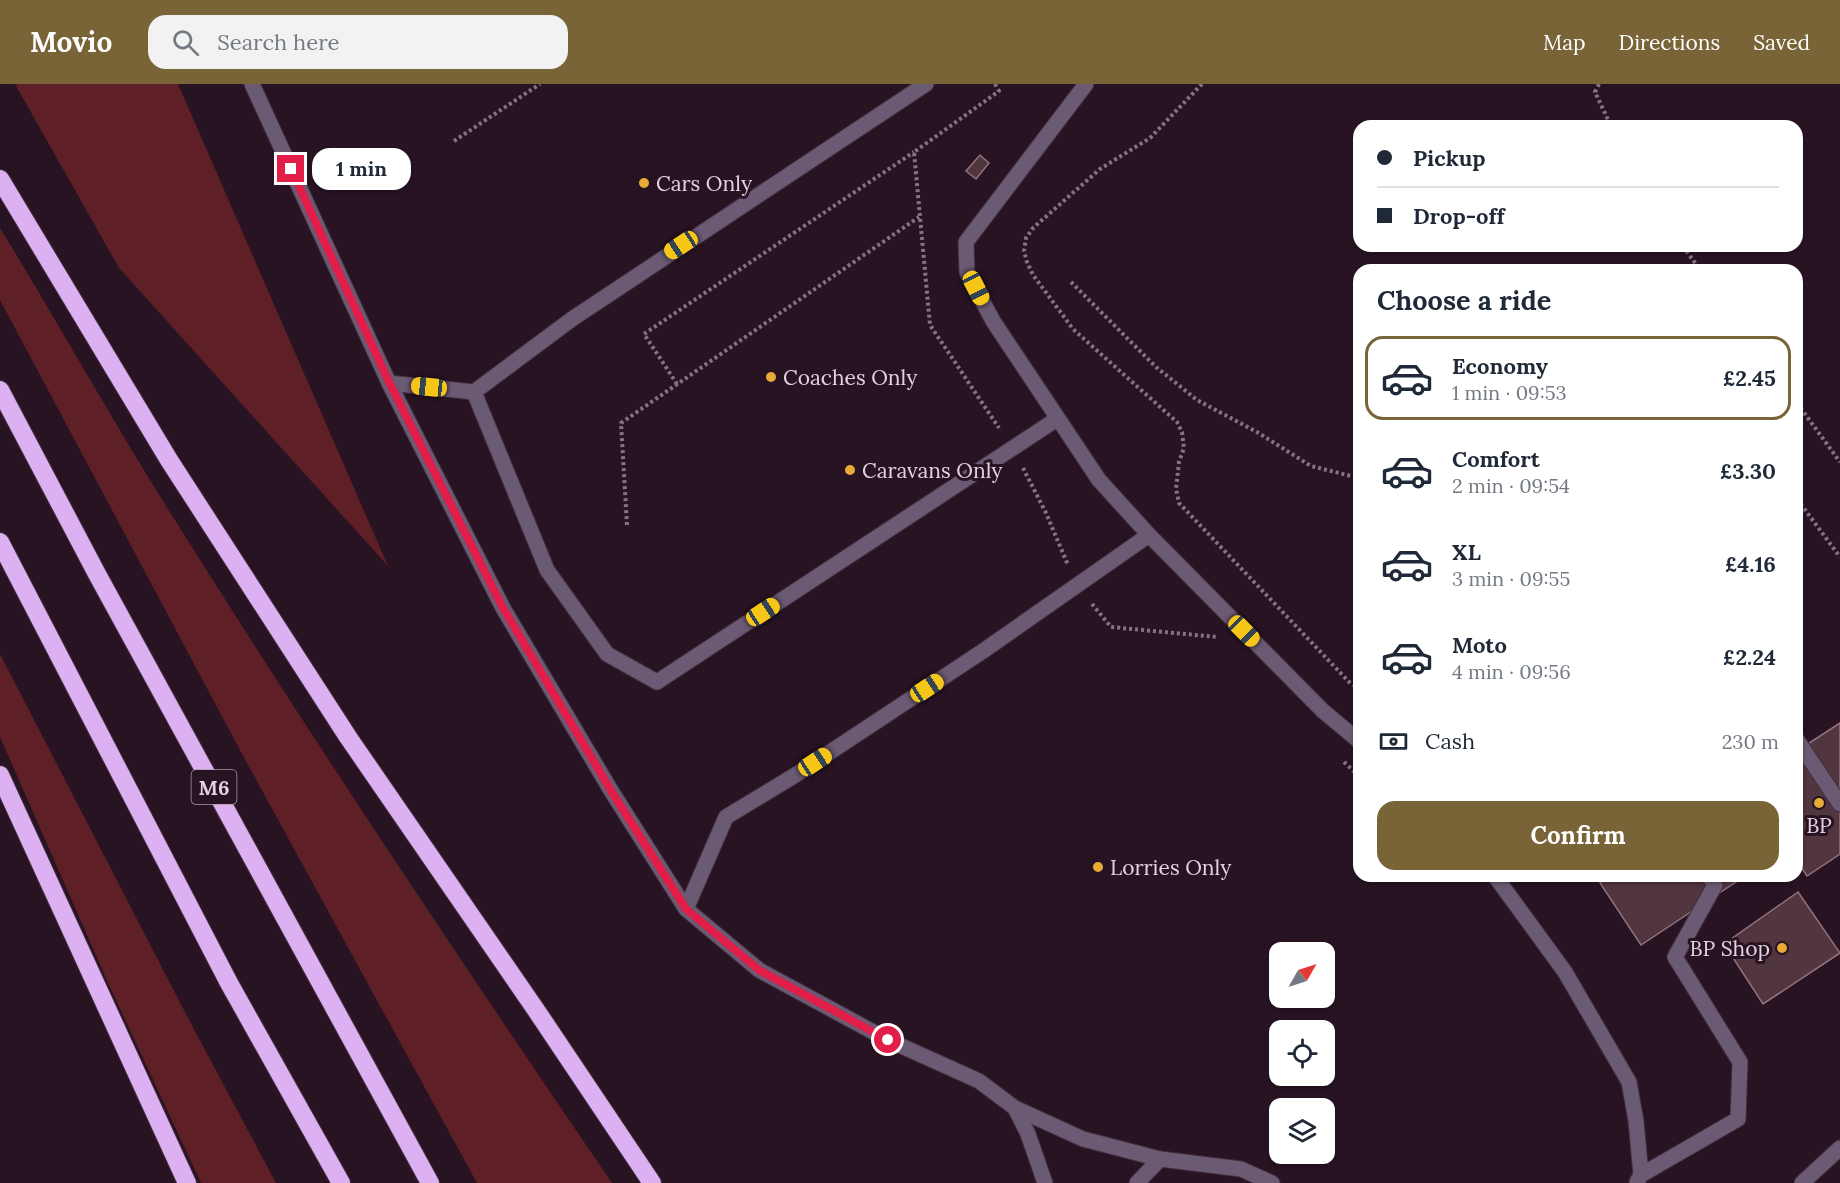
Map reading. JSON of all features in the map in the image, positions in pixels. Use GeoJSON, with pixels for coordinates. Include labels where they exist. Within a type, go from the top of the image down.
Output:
{"type":"FeatureCollection","features":[{"type":"Feature","properties":{"kind":"highway"},"geometry":{"type":"LineString","coordinates":[[0,179],[169,460],[348,737],[652,1183]]}},
{"type":"Feature","properties":{"kind":"highway","name":"M6"},"geometry":{"type":"LineString","coordinates":[[0,390],[97,574],[430,1183]]}},
{"type":"Feature","properties":{"kind":"highway"},"geometry":{"type":"LineString","coordinates":[[0,542],[229,983],[341,1183]]}},
{"type":"Feature","properties":{"kind":"highway"},"geometry":{"type":"LineString","coordinates":[[0,775],[187,1183]]}},
{"type":"Feature","properties":{"kind":"lane"},"geometry":{"type":"LineString","coordinates":[[252,84],[389,382],[503,608],[610,789],[686,909],[759,970],[888,1040],[979,1081],[1015,1108],[1083,1140],[1160,1159],[1241,1169],[1272,1183]]}},
{"type":"Feature","properties":{"kind":"lane"},"geometry":{"type":"LineString","coordinates":[[389,382],[474,392],[572,319],[926,84]]}},
{"type":"Feature","properties":{"kind":"lane"},"geometry":{"type":"LineString","coordinates":[[1086,84],[966,242],[967,272],[993,321],[1099,480],[1149,535],[1323,711],[1353,736]]}},
{"type":"Feature","properties":{"kind":"lane"},"geometry":{"type":"LineString","coordinates":[[474,392],[547,570],[607,654],[657,682],[1057,419]]}},
{"type":"Feature","properties":{"kind":"lane"},"geometry":{"type":"LineString","coordinates":[[686,909],[726,817],[797,774],[973,658],[1149,535]]}},
{"type":"Feature","properties":{"kind":"lane"},"geometry":{"type":"LineString","coordinates":[[1803,749],[1840,804]]}},
{"type":"Feature","properties":{"kind":"lane"},"geometry":{"type":"LineString","coordinates":[[1499,882],[1565,972],[1629,1082],[1636,1121],[1639,1179],[1738,1119],[1740,1062],[1675,957],[1715,885],[1713,882]]}},
{"type":"Feature","properties":{"kind":"lane"},"geometry":{"type":"LineString","coordinates":[[1015,1108],[1028,1134],[1045,1183]]}},
{"type":"Feature","properties":{"kind":"lane"},"geometry":{"type":"LineString","coordinates":[[1802,1183],[1840,1148]]}},
{"type":"Feature","properties":{"kind":"lane"},"geometry":{"type":"LineString","coordinates":[[1137,1183],[1160,1159]]}},
{"type":"Feature","properties":{"kind":"lane"},"geometry":{"type":"LineString","coordinates":[[1241,1169],[1247,1183]]}},
{"type":"Feature","properties":{"kind":"path"},"geometry":{"type":"LineString","coordinates":[[454,141],[540,84]]}},
{"type":"Feature","properties":{"kind":"path"},"geometry":{"type":"LineString","coordinates":[[1202,84],[1150,138],[1100,169],[1033,228],[1026,238],[1024,251],[1033,275],[1073,329],[1177,422],[1182,432],[1184,448],[1179,462],[1176,489],[1179,503],[1353,685]]}},
{"type":"Feature","properties":{"kind":"path"},"geometry":{"type":"LineString","coordinates":[[1599,84],[1595,92],[1608,120]]}},
{"type":"Feature","properties":{"kind":"path"},"geometry":{"type":"LineString","coordinates":[[677,385],[644,334],[914,152]]}},
{"type":"Feature","properties":{"kind":"path"},"geometry":{"type":"LineString","coordinates":[[627,525],[621,423],[920,216]]}},
{"type":"Feature","properties":{"kind":"path"},"geometry":{"type":"LineString","coordinates":[[1071,282],[1156,367],[1197,400],[1257,432],[1311,466],[1353,476]]}},
{"type":"Feature","properties":{"kind":"path"},"geometry":{"type":"LineString","coordinates":[[1803,411],[1840,462]]}},
{"type":"Feature","properties":{"kind":"path"},"geometry":{"type":"LineString","coordinates":[[1803,507],[1840,557]]}},
{"type":"Feature","properties":{"kind":"shaded area"},"geometry":{"type":"Polygon","coordinates":[[[15,84],[178,84],[388,566],[119,268],[15,84]]]}},
{"type":"Feature","properties":{"kind":"shaded area"},"geometry":{"type":"Polygon","coordinates":[[[0,228],[151,481],[226,601],[389,852],[612,1183],[477,1183],[241,752],[0,300],[0,228]]]}},
{"type":"Feature","properties":{"kind":"shaded area"},"geometry":{"type":"Polygon","coordinates":[[[0,654],[276,1183],[201,1183],[109,985],[0,737],[0,654]]]}},
{"type":"Feature","properties":{"kind":"building"},"geometry":{"type":"Polygon","coordinates":[[[980,155],[989,163],[976,179],[966,171],[980,155]]]}},
{"type":"Feature","properties":{"kind":"building","name":"BP"},"geometry":{"type":"Polygon","coordinates":[[[1840,723],[1840,854],[1807,876],[1803,870],[1803,747],[1840,723]]]}},
{"type":"Feature","properties":{"kind":"building"},"geometry":{"type":"Polygon","coordinates":[[[1601,882],[1736,882],[1641,945],[1601,882]]]}},
{"type":"Feature","properties":{"kind":"building","name":"BP Shop"},"geometry":{"type":"Polygon","coordinates":[[[1798,892],[1840,953],[1763,1004],[1724,944],[1798,892]]]}},
{"type":"Feature","properties":{"kind":"place","name":"Cars Only"},"geometry":{"type":"Point","coordinates":[644,183]}},
{"type":"Feature","properties":{"kind":"place","name":"Coaches Only"},"geometry":{"type":"Point","coordinates":[771,377]}},
{"type":"Feature","properties":{"kind":"place","name":"Caravans Only"},"geometry":{"type":"Point","coordinates":[850,470]}},
{"type":"Feature","properties":{"kind":"place","name":"BP"},"geometry":{"type":"Point","coordinates":[1819,803]}},
{"type":"Feature","properties":{"kind":"place","name":"Lorries Only"},"geometry":{"type":"Point","coordinates":[1098,867]}},
{"type":"Feature","properties":{"kind":"place","name":"BP Shop"},"geometry":{"type":"Point","coordinates":[1782,948]}},
{"type":"Feature","properties":{"kind":"route"},"geometry":{"type":"LineString","coordinates":[[291,169],[389,382],[503,608],[610,789],[686,909],[759,970],[888,1040]]}}]}
